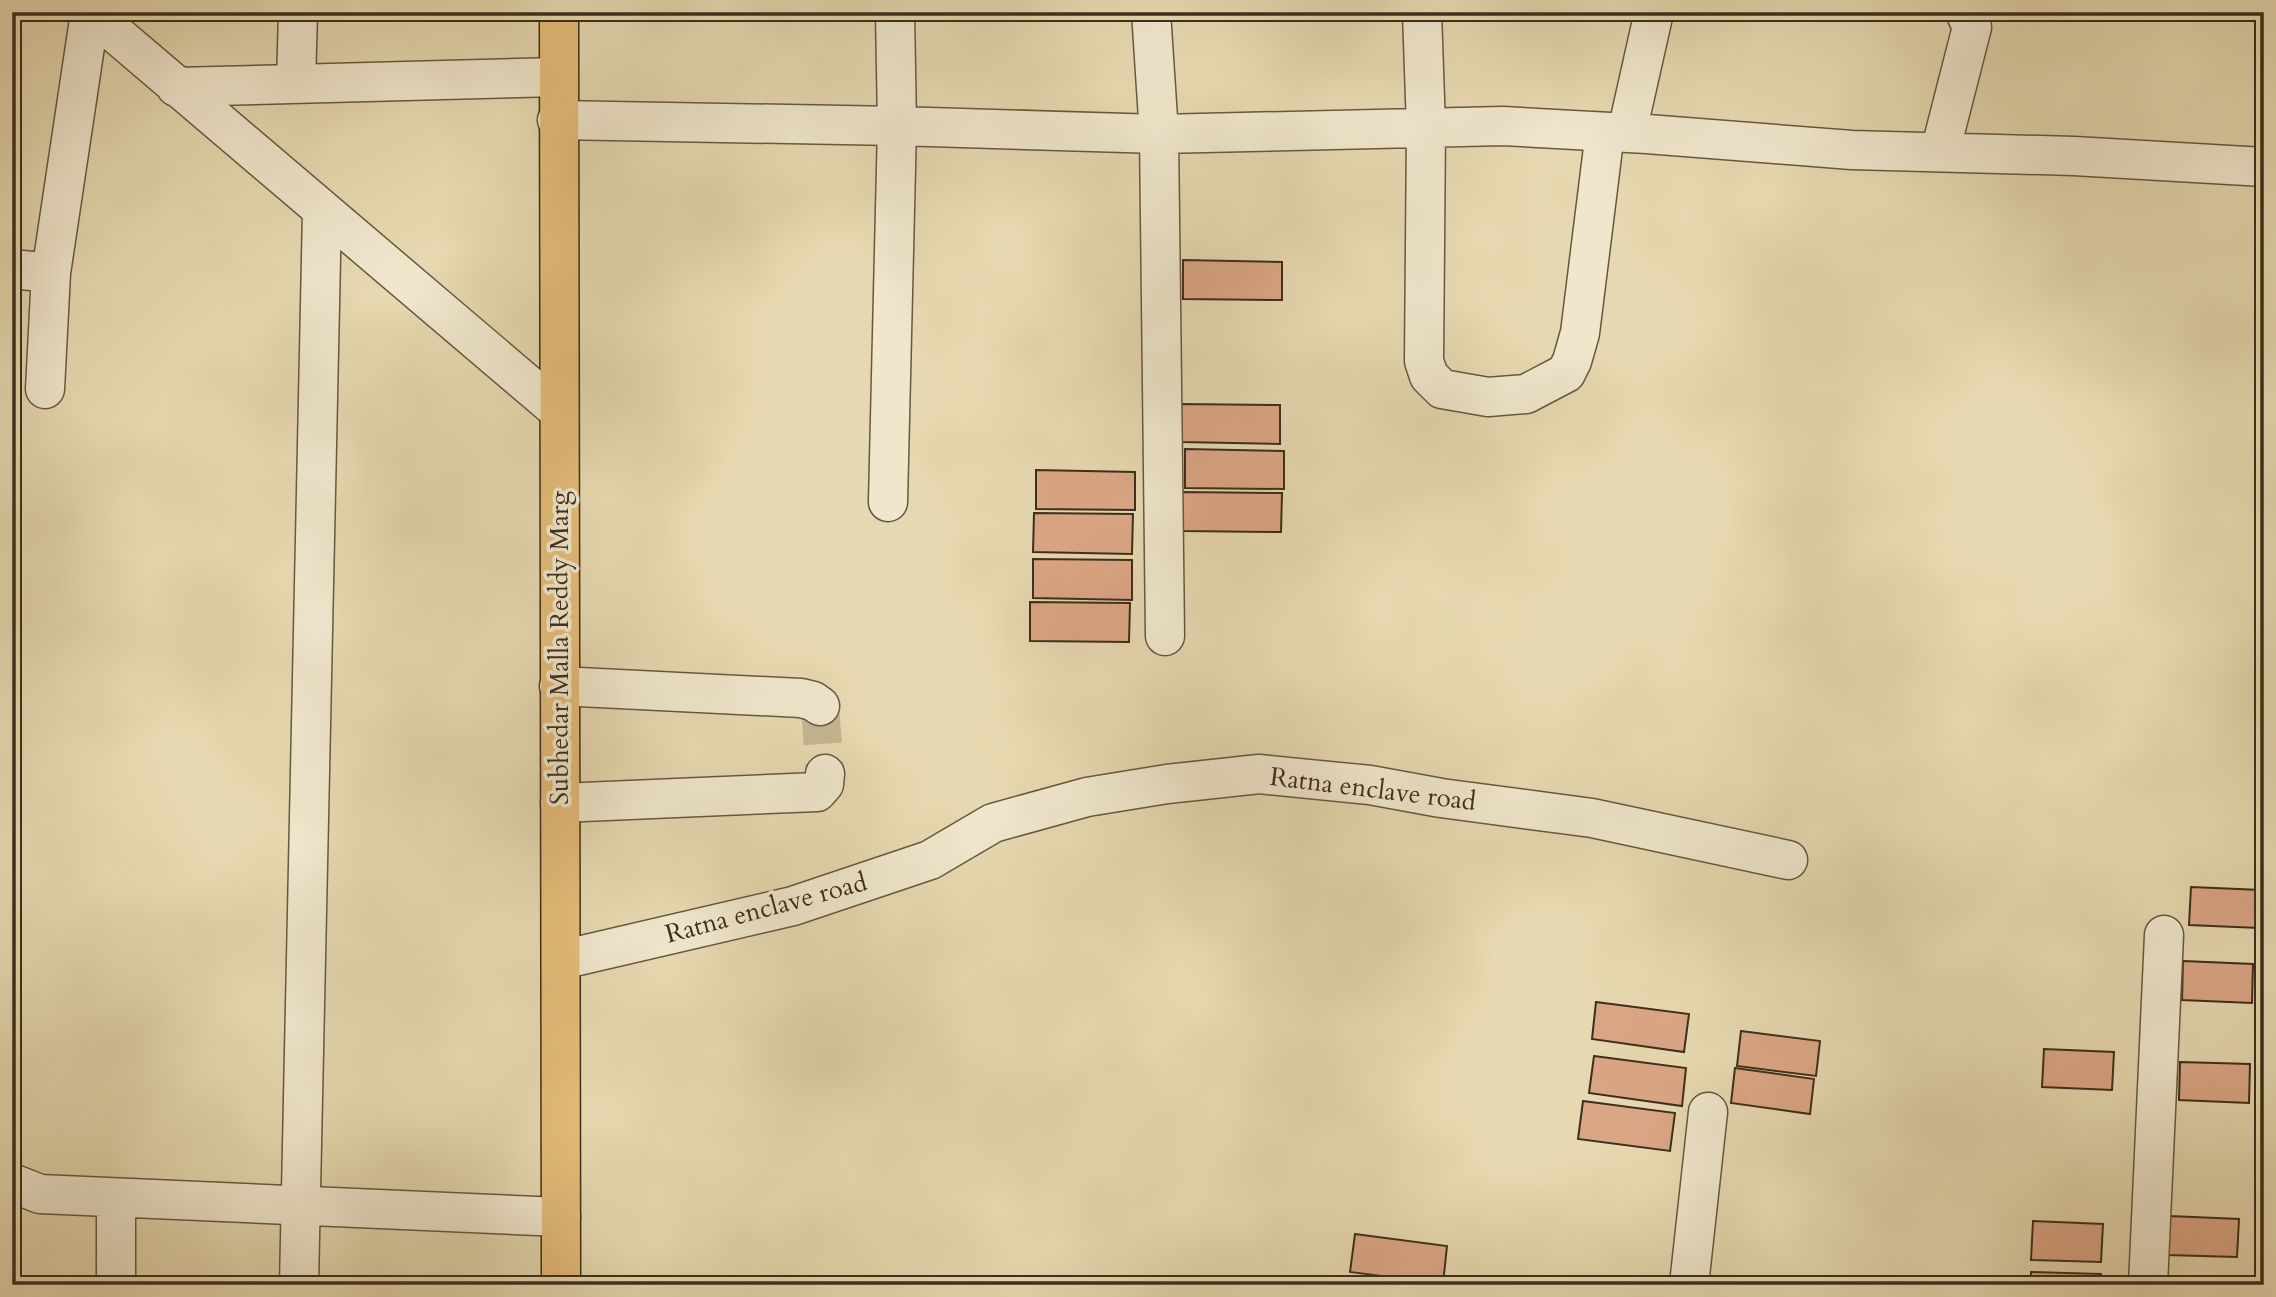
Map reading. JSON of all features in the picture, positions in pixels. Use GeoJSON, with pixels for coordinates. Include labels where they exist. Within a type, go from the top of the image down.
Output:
{"type":"FeatureCollection","features":[{"type":"Feature","properties":{"kind":"main road","name":"Subhedar Malla Reddy Marg"},"geometry":{"type":"LineString","coordinates":[[559,12],[557,120],[561,1285]]}},
{"type":"Feature","properties":{"kind":"street"},"geometry":{"type":"LineString","coordinates":[[90,12],[559,411]]}},
{"type":"Feature","properties":{"kind":"street"},"geometry":{"type":"LineString","coordinates":[[45,390],[51,273],[90,12]]}},
{"type":"Feature","properties":{"kind":"street"},"geometry":{"type":"LineString","coordinates":[[296,84],[298,12]]}},
{"type":"Feature","properties":{"kind":"street"},"geometry":{"type":"LineString","coordinates":[[888,502],[897,126],[895,12]]}},
{"type":"Feature","properties":{"kind":"street"},"geometry":{"type":"LineString","coordinates":[[1151,12],[1159,134],[1165,636]]}},
{"type":"Feature","properties":{"kind":"street"},"geometry":{"type":"LineString","coordinates":[[1422,12],[1426,128],[1424,361],[1429,376],[1443,388],[1488,397],[1526,394],[1566,373],[1573,361],[1616,132],[1654,12]]}},
{"type":"Feature","properties":{"kind":"street"},"geometry":{"type":"LineString","coordinates":[[1940,152],[1972,27],[1965,12]]}},
{"type":"Feature","properties":{"kind":"street"},"geometry":{"type":"LineString","coordinates":[[176,87],[558,77]]}},
{"type":"Feature","properties":{"kind":"street"},"geometry":{"type":"LineString","coordinates":[[557,120],[1159,134],[1503,126],[1853,150],[2263,164]]}},
{"type":"Feature","properties":{"kind":"street"},"geometry":{"type":"LineString","coordinates":[[299,1285],[322,211]]}},
{"type":"Feature","properties":{"kind":"street"},"geometry":{"type":"LineString","coordinates":[[12,269],[51,273]]}},
{"type":"Feature","properties":{"kind":"street"},"geometry":{"type":"LineString","coordinates":[[559,686],[800,698],[820,706]]}},
{"type":"Feature","properties":{"kind":"street","name":"Ratna enclave road"},"geometry":{"type":"LineString","coordinates":[[561,960],[793,906],[930,860],[993,823],[1087,797],[1167,784],[1259,774],[1370,785],[1441,798],[1592,818],[1788,860]]}},
{"type":"Feature","properties":{"kind":"street"},"geometry":{"type":"LineString","coordinates":[[560,803],[817,792],[824,784],[825,775]]}},
{"type":"Feature","properties":{"kind":"street"},"geometry":{"type":"LineString","coordinates":[[2148,1285],[2164,935]]}},
{"type":"Feature","properties":{"kind":"street"},"geometry":{"type":"LineString","coordinates":[[1689,1285],[1708,1112]]}},
{"type":"Feature","properties":{"kind":"street"},"geometry":{"type":"LineString","coordinates":[[12,1183],[40,1194],[561,1217]]}},
{"type":"Feature","properties":{"kind":"street"},"geometry":{"type":"LineString","coordinates":[[116,1198],[116,1285]]}},
{"type":"Feature","properties":{"kind":"building"},"geometry":{"type":"Polygon","coordinates":[[[769,12],[882,12],[882,18],[769,19],[769,12]]]}},
{"type":"Feature","properties":{"kind":"building"},"geometry":{"type":"Polygon","coordinates":[[[1183,260],[1282,262],[1282,300],[1183,299],[1183,260]]]}},
{"type":"Feature","properties":{"kind":"building"},"geometry":{"type":"Polygon","coordinates":[[[1181,404],[1280,405],[1280,444],[1181,442],[1181,404]]]}},
{"type":"Feature","properties":{"kind":"building"},"geometry":{"type":"Polygon","coordinates":[[[1185,449],[1284,451],[1284,489],[1185,488],[1185,449]]]}},
{"type":"Feature","properties":{"kind":"building"},"geometry":{"type":"Polygon","coordinates":[[[1036,470],[1135,472],[1135,510],[1036,509],[1036,470]]]}},
{"type":"Feature","properties":{"kind":"building"},"geometry":{"type":"Polygon","coordinates":[[[1182,492],[1282,493],[1281,532],[1182,531],[1182,492]]]}},
{"type":"Feature","properties":{"kind":"building"},"geometry":{"type":"Polygon","coordinates":[[[1034,513],[1133,514],[1132,554],[1033,552],[1034,513]]]}},
{"type":"Feature","properties":{"kind":"building"},"geometry":{"type":"Polygon","coordinates":[[[1033,559],[1132,560],[1132,600],[1033,598],[1033,559]]]}},
{"type":"Feature","properties":{"kind":"building"},"geometry":{"type":"Polygon","coordinates":[[[1030,602],[1130,603],[1129,642],[1030,641],[1030,602]]]}},
{"type":"Feature","properties":{"kind":"building"},"geometry":{"type":"Polygon","coordinates":[[[2191,887],[2261,890],[2259,928],[2189,925],[2191,887]]]}},
{"type":"Feature","properties":{"kind":"building"},"geometry":{"type":"Polygon","coordinates":[[[2183,961],[2253,964],[2252,1003],[2182,1000],[2183,961]]]}},
{"type":"Feature","properties":{"kind":"building"},"geometry":{"type":"Polygon","coordinates":[[[1596,1002],[1689,1014],[1684,1052],[1592,1039],[1596,1002]]]}},
{"type":"Feature","properties":{"kind":"building"},"geometry":{"type":"Polygon","coordinates":[[[1741,1031],[1820,1041],[1816,1076],[1737,1066],[1741,1031]]]}},
{"type":"Feature","properties":{"kind":"building"},"geometry":{"type":"Polygon","coordinates":[[[2044,1049],[2114,1052],[2112,1090],[2042,1087],[2044,1049]]]}},
{"type":"Feature","properties":{"kind":"building"},"geometry":{"type":"Polygon","coordinates":[[[1594,1056],[1686,1068],[1682,1106],[1589,1093],[1594,1056]]]}},
{"type":"Feature","properties":{"kind":"building"},"geometry":{"type":"Polygon","coordinates":[[[2180,1062],[2250,1064],[2249,1103],[2179,1100],[2180,1062]]]}},
{"type":"Feature","properties":{"kind":"building"},"geometry":{"type":"Polygon","coordinates":[[[1735,1068],[1814,1079],[1810,1114],[1731,1103],[1735,1068]]]}},
{"type":"Feature","properties":{"kind":"building"},"geometry":{"type":"Polygon","coordinates":[[[1583,1101],[1675,1113],[1670,1151],[1578,1139],[1583,1101]]]}},
{"type":"Feature","properties":{"kind":"building"},"geometry":{"type":"Polygon","coordinates":[[[2169,1216],[2239,1219],[2237,1257],[2167,1255],[2169,1216]]]}},
{"type":"Feature","properties":{"kind":"building"},"geometry":{"type":"Polygon","coordinates":[[[2033,1221],[2103,1224],[2101,1262],[2031,1260],[2033,1221]]]}},
{"type":"Feature","properties":{"kind":"building"},"geometry":{"type":"Polygon","coordinates":[[[1355,1234],[1447,1246],[1443,1284],[1350,1272],[1355,1234]]]}},
{"type":"Feature","properties":{"kind":"building"},"geometry":{"type":"Polygon","coordinates":[[[2031,1272],[2101,1274],[2101,1285],[2031,1285],[2031,1272]]]}},
{"type":"Feature","properties":{"kind":"building"},"geometry":{"type":"Polygon","coordinates":[[[2164,1276],[2235,1279],[2234,1285],[2164,1285],[2164,1276]]]}},
{"type":"Feature","properties":{"kind":"building"},"geometry":{"type":"Polygon","coordinates":[[[1351,1280],[1388,1285],[1350,1285],[1351,1280]]]}},
{"type":"Feature","properties":{"kind":"tunnel"},"geometry":{"type":"LineString","coordinates":[[820,706],[825,774]]}}]}
